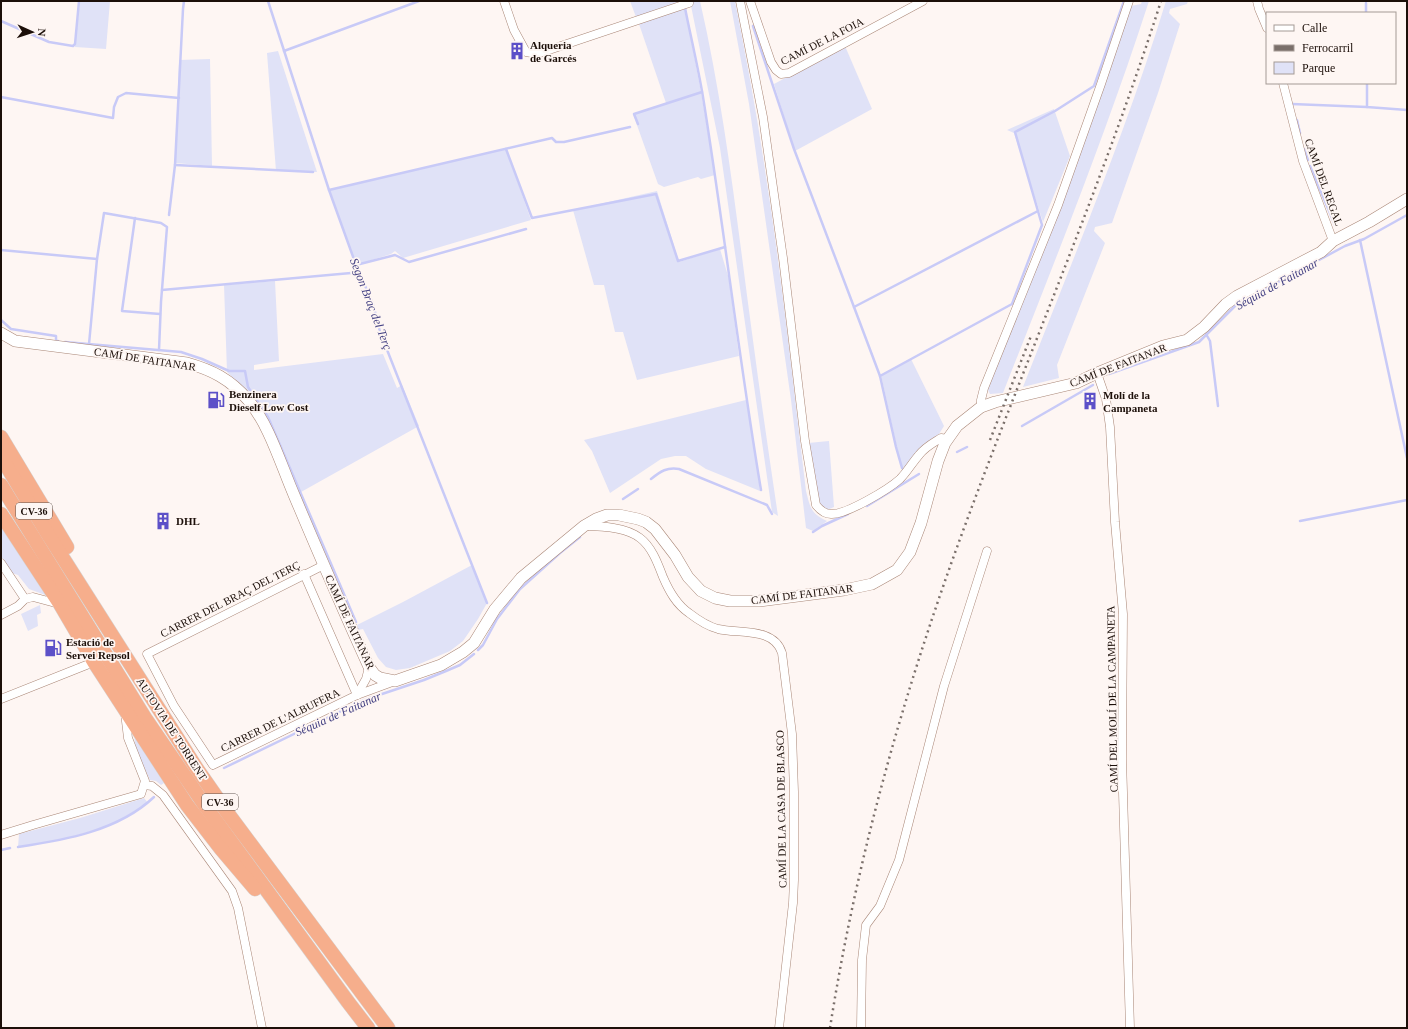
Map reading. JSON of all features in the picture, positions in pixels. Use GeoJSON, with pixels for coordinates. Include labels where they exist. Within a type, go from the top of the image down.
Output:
{"type":"FeatureCollection","features":[{"type":"Feature","properties":{"kind":"highway"},"geometry":{"type":"LineString","coordinates":[[1,437],[80,568],[152,699]]}},
{"type":"Feature","properties":{"kind":"highway","name":"AUTOVIA DE TORRENT"},"geometry":{"type":"LineString","coordinates":[[1,457],[197,769],[229,815],[388,1028]]}},
{"type":"Feature","properties":{"kind":"highway","name":"AUTOVIA DE TORRENT"},"geometry":{"type":"LineString","coordinates":[[1,485],[145,718],[206,807],[368,1028]]}},
{"type":"Feature","properties":{"kind":"highway"},"geometry":{"type":"LineString","coordinates":[[1,514],[60,604],[94,662],[187,805],[221,849],[348,1002]]}},
{"type":"Feature","properties":{"kind":"street"},"geometry":{"type":"LineString","coordinates":[[504,1],[514,30],[526,52],[537,54],[688,4]]}},
{"type":"Feature","properties":{"kind":"street"},"geometry":{"type":"LineString","coordinates":[[740,1],[764,125],[783,258],[806,442],[816,505],[822,511],[831,514],[840,513],[867,500],[900,479],[920,453],[927,447],[941,438],[947,439]]}},
{"type":"Feature","properties":{"kind":"street","name":"CAMÍ DE LA FOIA"},"geometry":{"type":"LineString","coordinates":[[750,1],[771,62],[776,70],[781,74],[789,72],[923,1]]}},
{"type":"Feature","properties":{"kind":"street"},"geometry":{"type":"LineString","coordinates":[[981,407],[984,388],[1058,205],[1129,1]]}},
{"type":"Feature","properties":{"kind":"street"},"geometry":{"type":"LineString","coordinates":[[1257,1],[1266,26]]}},
{"type":"Feature","properties":{"kind":"street","name":"CAMÍ DEL REGAL"},"geometry":{"type":"LineString","coordinates":[[1283,84],[1303,161],[1333,241]]}},
{"type":"Feature","properties":{"kind":"street","name":"CAMÍ DE FAITANAR"},"geometry":{"type":"LineString","coordinates":[[1,344],[15,341],[187,363],[210,370],[229,382],[249,400],[266,428],[369,667],[380,678],[395,681],[441,665],[463,652],[474,643],[495,608],[521,578],[584,526],[607,515],[619,515],[646,522],[662,537],[688,577],[700,591],[715,598],[730,601],[758,601],[844,590],[872,584],[897,570],[910,552],[921,523],[938,461],[947,439],[957,426],[981,407],[994,402],[1076,383],[1163,346],[1187,340],[1204,327],[1226,304],[1237,296],[1321,252],[1333,241],[1369,222],[1407,199]]}},
{"type":"Feature","properties":{"kind":"street","name":"CAMÍ DE FAITANAR"},"geometry":{"type":"LineString","coordinates":[[1,333],[15,341]]}},
{"type":"Feature","properties":{"kind":"street","name":"CAMÍ DEL MOLÍ DE LA CAMPANETA"},"geometry":{"type":"LineString","coordinates":[[1097,373],[1106,399],[1110,427],[1115,522],[1123,614],[1122,759],[1130,1028]]}},
{"type":"Feature","properties":{"kind":"street","name":"CAMÍ DE LA CASA DE BLASCO"},"geometry":{"type":"LineString","coordinates":[[584,526],[607,527],[626,531],[641,538],[648,547],[674,598],[685,611],[697,620],[706,625],[720,629],[766,636],[776,641],[780,647],[792,734],[794,792],[794,880],[793,903],[779,1028]]}},
{"type":"Feature","properties":{"kind":"street"},"geometry":{"type":"LineString","coordinates":[[861,1028],[862,960],[866,925],[880,906],[899,860],[944,686],[987,551]]}},
{"type":"Feature","properties":{"kind":"street"},"geometry":{"type":"LineString","coordinates":[[1,563],[25,599]]}},
{"type":"Feature","properties":{"kind":"street","name":"CARRER DEL BRAÇ DEL TERÇ"},"geometry":{"type":"LineString","coordinates":[[213,765],[174,706],[147,654],[324,565]]}},
{"type":"Feature","properties":{"kind":"street","name":"CAMÍ DE FAITANAR"},"geometry":{"type":"LineString","coordinates":[[304,574],[357,695]]}},
{"type":"Feature","properties":{"kind":"street"},"geometry":{"type":"LineString","coordinates":[[1,616],[18,606],[25,599],[35,597],[60,604]]}},
{"type":"Feature","properties":{"kind":"street"},"geometry":{"type":"LineString","coordinates":[[1,699],[94,662]]}},
{"type":"Feature","properties":{"kind":"street","name":"CARRER DE L'ALBUFERA"},"geometry":{"type":"LineString","coordinates":[[357,695],[366,679],[369,667]]}},
{"type":"Feature","properties":{"kind":"street","name":"CARRER DE L'ALBUFERA"},"geometry":{"type":"LineString","coordinates":[[213,765],[357,695],[395,681]]}},
{"type":"Feature","properties":{"kind":"street"},"geometry":{"type":"LineString","coordinates":[[1,835],[141,794],[145,781],[128,738],[124,707]]}},
{"type":"Feature","properties":{"kind":"street"},"geometry":{"type":"LineString","coordinates":[[145,785],[152,786],[164,796],[232,891],[238,908],[262,1028]]}},
{"type":"Feature","properties":{"kind":"green space"},"geometry":{"type":"Polygon","coordinates":[[[80,1],[110,1],[106,49],[75,47],[80,1]]]}},
{"type":"Feature","properties":{"kind":"green space"},"geometry":{"type":"Polygon","coordinates":[[[630,1],[680,1],[680,2],[636,17],[630,1]]]}},
{"type":"Feature","properties":{"kind":"green space"},"geometry":{"type":"Polygon","coordinates":[[[690,1],[700,1],[717,83],[730,166],[758,379],[778,516],[772,512],[720,148],[690,1]]]}},
{"type":"Feature","properties":{"kind":"green space"},"geometry":{"type":"Polygon","coordinates":[[[730,1],[735,1],[762,149],[782,290],[806,491],[814,513],[827,521],[813,531],[806,528],[791,400],[749,104],[730,1]]]}},
{"type":"Feature","properties":{"kind":"green space"},"geometry":{"type":"Polygon","coordinates":[[[1142,1],[1149,1],[1115,100],[1060,247],[1003,393],[990,394],[988,390],[990,381],[1024,299],[1131,6],[1141,4],[1142,1]]]}},
{"type":"Feature","properties":{"kind":"green space"},"geometry":{"type":"Polygon","coordinates":[[[1166,1],[1188,1],[1187,4],[1170,9],[1169,13],[1180,24],[1158,93],[1112,223],[1095,227],[1094,231],[1105,243],[1057,365],[1059,378],[1023,387],[1080,243],[1134,99],[1166,1]]]}},
{"type":"Feature","properties":{"kind":"green space"},"geometry":{"type":"Polygon","coordinates":[[[685,8],[715,175],[701,179],[698,177],[664,187],[658,184],[633,114],[666,103],[639,24],[685,8]]]}},
{"type":"Feature","properties":{"kind":"green space"},"geometry":{"type":"Polygon","coordinates":[[[845,46],[872,109],[795,151],[774,84],[845,46]]]}},
{"type":"Feature","properties":{"kind":"green space"},"geometry":{"type":"Polygon","coordinates":[[[278,51],[317,172],[276,171],[267,53],[278,51]]]}},
{"type":"Feature","properties":{"kind":"green space"},"geometry":{"type":"Polygon","coordinates":[[[210,59],[212,166],[175,163],[179,60],[210,59]]]}},
{"type":"Feature","properties":{"kind":"green space"},"geometry":{"type":"Polygon","coordinates":[[[1054,109],[1070,156],[1043,222],[1014,133],[1007,130],[1054,109]]]}},
{"type":"Feature","properties":{"kind":"green space"},"geometry":{"type":"Polygon","coordinates":[[[506,149],[531,220],[403,258],[395,251],[391,254],[356,265],[329,190],[506,149]]]}},
{"type":"Feature","properties":{"kind":"green space"},"geometry":{"type":"Polygon","coordinates":[[[657,191],[679,262],[720,249],[729,279],[739,356],[637,380],[623,332],[615,332],[604,285],[594,285],[573,210],[657,191]]]}},
{"type":"Feature","properties":{"kind":"green space"},"geometry":{"type":"Polygon","coordinates":[[[275,281],[279,361],[254,365],[254,370],[383,354],[397,388],[402,385],[419,426],[301,492],[271,424],[258,402],[227,372],[224,285],[275,281]]]}},
{"type":"Feature","properties":{"kind":"green space"},"geometry":{"type":"Polygon","coordinates":[[[911,359],[944,426],[939,434],[924,444],[902,470],[881,375],[911,359]]]}},
{"type":"Feature","properties":{"kind":"green space"},"geometry":{"type":"Polygon","coordinates":[[[746,400],[754,442],[760,491],[706,469],[686,456],[675,456],[661,459],[610,493],[592,451],[584,440],[746,400]]]}},
{"type":"Feature","properties":{"kind":"green space"},"geometry":{"type":"Polygon","coordinates":[[[829,441],[834,507],[827,510],[815,501],[808,443],[829,441]]]}},
{"type":"Feature","properties":{"kind":"green space"},"geometry":{"type":"Polygon","coordinates":[[[1,522],[48,596],[29,589],[18,575],[12,573],[1,556],[1,522]]]}},
{"type":"Feature","properties":{"kind":"green space"},"geometry":{"type":"Polygon","coordinates":[[[472,565],[487,603],[463,641],[450,651],[410,668],[396,670],[386,667],[378,658],[363,629],[358,630],[357,625],[472,565]]]}},
{"type":"Feature","properties":{"kind":"green space"},"geometry":{"type":"Polygon","coordinates":[[[40,605],[41,613],[37,615],[38,626],[28,631],[21,614],[40,605]]]}},
{"type":"Feature","properties":{"kind":"green space"},"geometry":{"type":"Polygon","coordinates":[[[135,735],[167,781],[161,785],[156,781],[150,780],[135,745],[135,735]]]}},
{"type":"Feature","properties":{"kind":"green space"},"geometry":{"type":"Polygon","coordinates":[[[144,798],[148,803],[109,826],[67,838],[18,847],[19,834],[80,818],[144,798]]]}},
{"type":"Feature","properties":{"kind":"waterway"},"geometry":{"type":"LineString","coordinates":[[1,21],[49,42],[73,46],[75,44],[79,1]]}},
{"type":"Feature","properties":{"kind":"waterway"},"geometry":{"type":"LineString","coordinates":[[169,215],[175,165],[184,1]]}},
{"type":"Feature","properties":{"kind":"waterway","name":"Segon Braç del Terç"},"geometry":{"type":"LineString","coordinates":[[268,1],[329,190],[356,265],[373,304],[380,332],[487,603]]}},
{"type":"Feature","properties":{"kind":"waterway"},"geometry":{"type":"LineString","coordinates":[[284,51],[419,1]]}},
{"type":"Feature","properties":{"kind":"waterway"},"geometry":{"type":"LineString","coordinates":[[902,468],[880,376],[1012,304],[1042,225],[1015,132],[1055,111],[1094,86],[1124,1]]}},
{"type":"Feature","properties":{"kind":"waterway"},"geometry":{"type":"LineString","coordinates":[[1366,3],[1366,12]]}},
{"type":"Feature","properties":{"kind":"waterway"},"geometry":{"type":"LineString","coordinates":[[685,8],[703,97],[761,490]]}},
{"type":"Feature","properties":{"kind":"waterway"},"geometry":{"type":"LineString","coordinates":[[753,26],[794,149],[854,307]]}},
{"type":"Feature","properties":{"kind":"waterway"},"geometry":{"type":"LineString","coordinates":[[1367,84],[1367,107],[1407,110]]}},
{"type":"Feature","properties":{"kind":"waterway"},"geometry":{"type":"LineString","coordinates":[[638,124],[634,114],[702,92]]}},
{"type":"Feature","properties":{"kind":"waterway"},"geometry":{"type":"LineString","coordinates":[[1,97],[113,118],[114,107],[118,97],[126,93],[179,98]]}},
{"type":"Feature","properties":{"kind":"waterway"},"geometry":{"type":"LineString","coordinates":[[1292,104],[1367,107]]}},
{"type":"Feature","properties":{"kind":"waterway"},"geometry":{"type":"LineString","coordinates":[[1297,120],[1300,133]]}},
{"type":"Feature","properties":{"kind":"waterway"},"geometry":{"type":"LineString","coordinates":[[329,190],[552,138],[556,142],[564,142],[630,127]]}},
{"type":"Feature","properties":{"kind":"waterway"},"geometry":{"type":"LineString","coordinates":[[506,149],[532,218],[656,194],[678,261],[725,247]]}},
{"type":"Feature","properties":{"kind":"waterway"},"geometry":{"type":"LineString","coordinates":[[1304,149],[1308,160]]}},
{"type":"Feature","properties":{"kind":"waterway"},"geometry":{"type":"LineString","coordinates":[[175,165],[313,172]]}},
{"type":"Feature","properties":{"kind":"waterway"},"geometry":{"type":"LineString","coordinates":[[1310,166],[1335,225]]}},
{"type":"Feature","properties":{"kind":"waterway"},"geometry":{"type":"LineString","coordinates":[[880,376],[854,307],[1038,211]]}},
{"type":"Feature","properties":{"kind":"waterway"},"geometry":{"type":"LineString","coordinates":[[1,250],[97,259],[104,213],[161,223],[167,227],[159,350]]}},
{"type":"Feature","properties":{"kind":"waterway","name":"Séquia de Faitanar"},"geometry":{"type":"LineString","coordinates":[[1109,374],[1199,342],[1237,304],[1345,246],[1364,239],[1407,215]]}},
{"type":"Feature","properties":{"kind":"waterway"},"geometry":{"type":"LineString","coordinates":[[135,218],[122,311],[160,314]]}},
{"type":"Feature","properties":{"kind":"waterway"},"geometry":{"type":"LineString","coordinates":[[356,265],[395,255],[409,262],[526,229]]}},
{"type":"Feature","properties":{"kind":"waterway"},"geometry":{"type":"LineString","coordinates":[[1360,240],[1407,458]]}},
{"type":"Feature","properties":{"kind":"waterway"},"geometry":{"type":"LineString","coordinates":[[89,344],[97,259]]}},
{"type":"Feature","properties":{"kind":"waterway"},"geometry":{"type":"LineString","coordinates":[[162,290],[351,273]]}},
{"type":"Feature","properties":{"kind":"waterway"},"geometry":{"type":"LineString","coordinates":[[1,320],[11,329],[56,336],[56,341],[58,341]]}},
{"type":"Feature","properties":{"kind":"waterway"},"geometry":{"type":"LineString","coordinates":[[1206,334],[1210,341],[1218,406]]}},
{"type":"Feature","properties":{"kind":"waterway"},"geometry":{"type":"LineString","coordinates":[[65,342],[181,352],[202,359],[229,371],[245,371],[248,387],[268,417],[356,622]]}},
{"type":"Feature","properties":{"kind":"waterway","name":"Séquia de Faitanar"},"geometry":{"type":"LineString","coordinates":[[1022,426],[1093,385]]}},
{"type":"Feature","properties":{"kind":"waterway","name":"Séquia de Faitanar"},"geometry":{"type":"LineString","coordinates":[[957,452],[967,447]]}},
{"type":"Feature","properties":{"kind":"waterway","name":"Séquia de Faitanar"},"geometry":{"type":"LineString","coordinates":[[651,479],[664,470],[679,469],[767,505],[772,514]]}},
{"type":"Feature","properties":{"kind":"waterway","name":"Séquia de Faitanar"},"geometry":{"type":"LineString","coordinates":[[867,506],[919,474]]}},
{"type":"Feature","properties":{"kind":"waterway","name":"Séquia de Faitanar"},"geometry":{"type":"LineString","coordinates":[[623,499],[638,489]]}},
{"type":"Feature","properties":{"kind":"waterway"},"geometry":{"type":"LineString","coordinates":[[1300,521],[1407,500]]}},
{"type":"Feature","properties":{"kind":"waterway","name":"Séquia de Faitanar"},"geometry":{"type":"LineString","coordinates":[[813,532],[822,526],[848,514]]}},
{"type":"Feature","properties":{"kind":"waterway","name":"Séquia de Faitanar"},"geometry":{"type":"LineString","coordinates":[[478,650],[483,645],[497,619],[520,589],[580,537]]}},
{"type":"Feature","properties":{"kind":"waterway","name":"Séquia de Faitanar"},"geometry":{"type":"LineString","coordinates":[[224,768],[364,700],[424,680],[460,665],[474,654]]}},
{"type":"Feature","properties":{"kind":"waterway","name":"Séquia de Faitanar"},"geometry":{"type":"LineString","coordinates":[[18,847],[72,837],[108,826],[140,809],[154,797]]}},
{"type":"Feature","properties":{"kind":"waterway","name":"Séquia de Faitanar"},"geometry":{"type":"LineString","coordinates":[[1,850],[10,848]]}},
{"type":"Feature","properties":{"kind":"railway"},"geometry":{"type":"LineString","coordinates":[[830,1028],[841,963],[869,834],[904,707],[924,644],[991,455],[1116,132],[1161,1]]}},
{"type":"Feature","properties":{"kind":"railway"},"geometry":{"type":"LineString","coordinates":[[990,440],[1031,336]]}},
{"type":"Feature","properties":{"kind":"place","name":"Alqueria de Garcés"},"geometry":{"type":"Point","coordinates":[517,51]}},
{"type":"Feature","properties":{"kind":"place","name":"Benzinera Dieself Low Cost"},"geometry":{"type":"Point","coordinates":[216,400]}},
{"type":"Feature","properties":{"kind":"place","name":"Molí de la Campaneta"},"geometry":{"type":"Point","coordinates":[1090,401]}},
{"type":"Feature","properties":{"kind":"place","name":"DHL"},"geometry":{"type":"Point","coordinates":[163,521]}},
{"type":"Feature","properties":{"kind":"place","name":"Estació de Servei Repsol"},"geometry":{"type":"Point","coordinates":[53,648]}}]}
